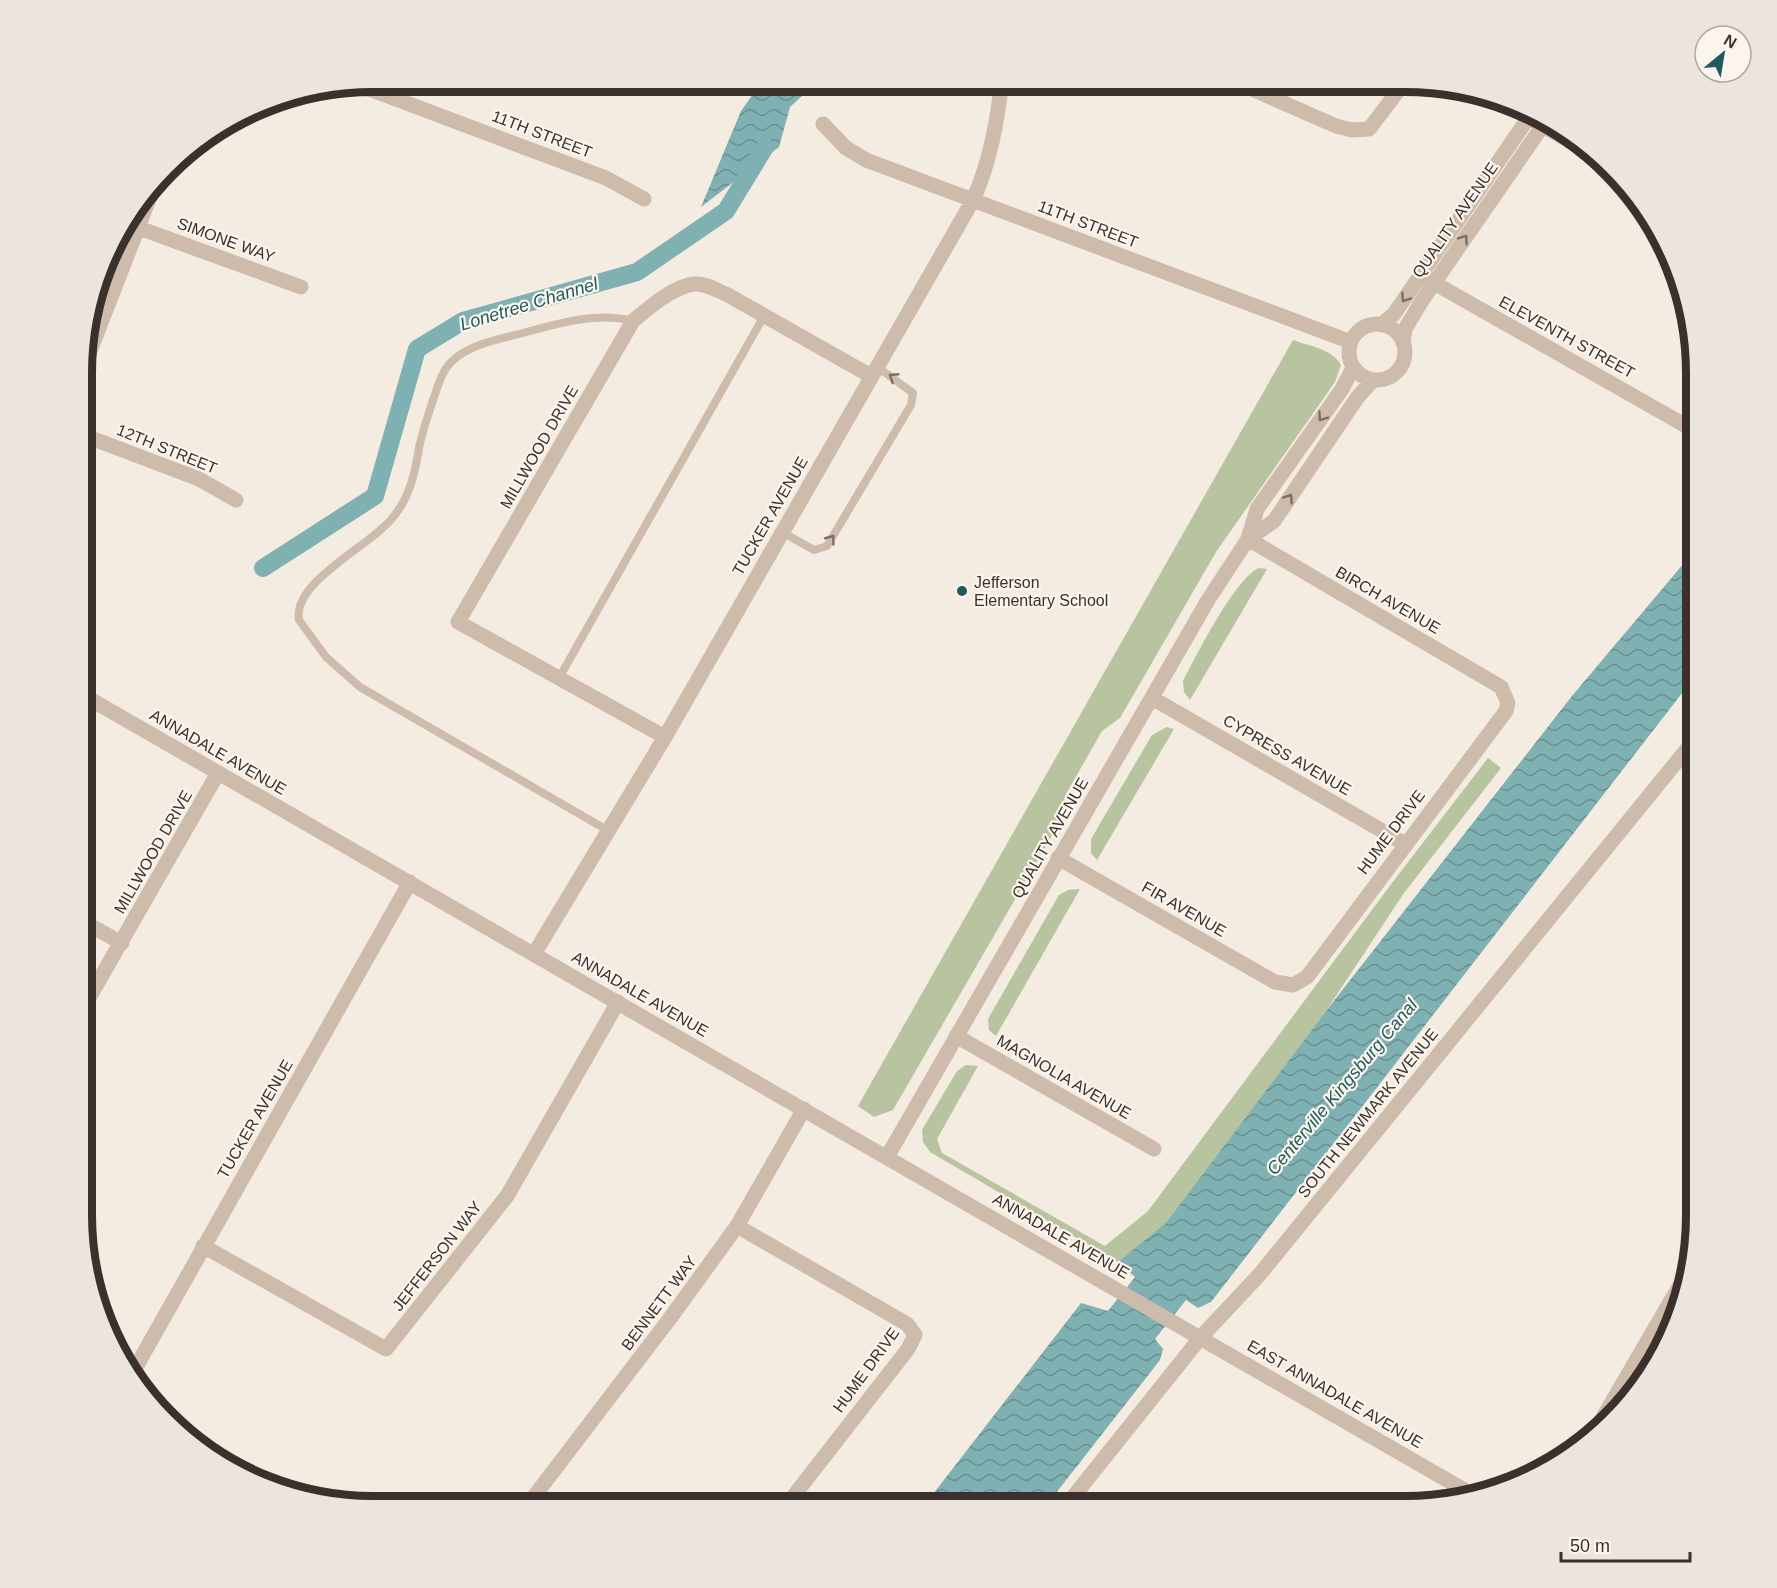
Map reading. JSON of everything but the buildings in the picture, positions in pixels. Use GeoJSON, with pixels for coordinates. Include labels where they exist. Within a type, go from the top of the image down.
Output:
{"type":"FeatureCollection","features":[{"type":"Feature","properties":{"kind":"street","name":"11TH STREET"},"geometry":{"type":"LineString","coordinates":[[377,92],[606,178],[644,199]]}},
{"type":"Feature","properties":{"kind":"street","name":"TUCKER AVENUE"},"geometry":{"type":"LineString","coordinates":[[534,954],[665,737],[973,200],[984,176],[1001,92]]}},
{"type":"Feature","properties":{"kind":"street"},"geometry":{"type":"LineString","coordinates":[[1259,92],[1336,126],[1352,130],[1369,129],[1397,92]]}},
{"type":"Feature","properties":{"kind":"street","name":"QUALITY AVENUE"},"geometry":{"type":"LineString","coordinates":[[1403,343],[1405,329],[1427,279],[1527,119]]}},
{"type":"Feature","properties":{"kind":"street","name":"11TH STREET"},"geometry":{"type":"LineString","coordinates":[[823,124],[846,148],[866,160],[1351,342]]}},
{"type":"Feature","properties":{"kind":"street","name":"QUALITY AVENUE"},"geometry":{"type":"LineString","coordinates":[[1381,325],[1427,279],[1542,127]]}},
{"type":"Feature","properties":{"kind":"street"},"geometry":{"type":"LineString","coordinates":[[93,343],[148,204]]}},
{"type":"Feature","properties":{"kind":"street","name":"SIMONE WAY"},"geometry":{"type":"LineString","coordinates":[[139,228],[301,286]]}},
{"type":"Feature","properties":{"kind":"street","name":"ELEVENTH STREET"},"geometry":{"type":"LineString","coordinates":[[1427,279],[1686,425]]}},
{"type":"Feature","properties":{"kind":"street","name":"MILLWOOD DRIVE"},"geometry":{"type":"LineString","coordinates":[[665,737],[458,622],[633,321],[654,303],[694,284],[726,294],[764,316],[873,371]]}},
{"type":"Feature","properties":{"kind":"street"},"geometry":{"type":"LineString","coordinates":[[1381,325],[1393,330],[1403,343],[1404,359],[1396,373],[1389,378],[1373,380],[1365,378],[1353,368],[1350,360],[1351,342],[1361,329],[1381,325]]}},
{"type":"Feature","properties":{"kind":"street","name":"QUALITY AVENUE"},"geometry":{"type":"LineString","coordinates":[[887,1157],[1208,600],[1248,539],[1257,509],[1342,389],[1353,368]]}},
{"type":"Feature","properties":{"kind":"street","name":"QUALITY AVENUE"},"geometry":{"type":"LineString","coordinates":[[1248,539],[1274,521],[1357,398],[1373,380]]}},
{"type":"Feature","properties":{"kind":"street","name":"12TH STREET"},"geometry":{"type":"LineString","coordinates":[[92,438],[199,479],[236,500]]}},
{"type":"Feature","properties":{"kind":"street","name":"BIRCH AVENUE"},"geometry":{"type":"LineString","coordinates":[[1248,539],[1501,687],[1506,695]]}},
{"type":"Feature","properties":{"kind":"street","name":"HUME DRIVE"},"geometry":{"type":"LineString","coordinates":[[1293,985],[1306,977],[1506,711],[1506,695]]}},
{"type":"Feature","properties":{"kind":"street","name":"CYPRESS AVENUE"},"geometry":{"type":"LineString","coordinates":[[1152,698],[1405,844]]}},
{"type":"Feature","properties":{"kind":"street","name":"ANNADALE AVENUE"},"geometry":{"type":"LineString","coordinates":[[92,700],[1178,1324]]}},
{"type":"Feature","properties":{"kind":"street","name":"SOUTH NEWMARK AVENUE"},"geometry":{"type":"LineString","coordinates":[[1074,1496],[1201,1337],[1260,1274],[1686,750]]}},
{"type":"Feature","properties":{"kind":"street","name":"MILLWOOD DRIVE"},"geometry":{"type":"LineString","coordinates":[[92,993],[218,773]]}},
{"type":"Feature","properties":{"kind":"street","name":"FIR AVENUE"},"geometry":{"type":"LineString","coordinates":[[1058,858],[1275,982],[1293,985]]}},
{"type":"Feature","properties":{"kind":"street","name":"TUCKER AVENUE"},"geometry":{"type":"LineString","coordinates":[[136,1367],[410,882]]}},
{"type":"Feature","properties":{"kind":"street"},"geometry":{"type":"LineString","coordinates":[[92,926],[122,943]]}},
{"type":"Feature","properties":{"kind":"street","name":"JEFFERSON WAY"},"geometry":{"type":"LineString","coordinates":[[203,1246],[386,1349],[507,1196],[618,1002]]}},
{"type":"Feature","properties":{"kind":"street","name":"MAGNOLIA AVENUE"},"geometry":{"type":"LineString","coordinates":[[956,1036],[1154,1149]]}},
{"type":"Feature","properties":{"kind":"street","name":"BENNETT WAY"},"geometry":{"type":"LineString","coordinates":[[534,1496],[671,1317],[737,1226],[804,1109]]}},
{"type":"Feature","properties":{"kind":"street","name":"HUME DRIVE"},"geometry":{"type":"LineString","coordinates":[[737,1226],[907,1324],[915,1335],[908,1349],[794,1496]]}},
{"type":"Feature","properties":{"kind":"street"},"geometry":{"type":"LineString","coordinates":[[1608,1409],[1673,1297]]}},
{"type":"Feature","properties":{"kind":"street","name":"EAST ANNADALE AVENUE"},"geometry":{"type":"LineString","coordinates":[[1178,1324],[1464,1490]]}},
{"type":"Feature","properties":{"kind":"lane"},"geometry":{"type":"LineString","coordinates":[[559,678],[764,316]]}},
{"type":"Feature","properties":{"kind":"lane"},"geometry":{"type":"LineString","coordinates":[[607,830],[360,687],[326,657],[299,620],[298,614],[299,606],[314,584],[372,539],[395,516],[406,497],[416,471],[424,429],[441,378],[452,362],[473,348],[560,323],[592,317],[618,317],[633,321]]}},
{"type":"Feature","properties":{"kind":"lane"},"geometry":{"type":"LineString","coordinates":[[782,532],[814,550],[827,546],[910,405],[913,393],[909,387],[873,371]]}},
{"type":"Feature","properties":{"kind":"green space"},"geometry":{"type":"Polygon","coordinates":[[[1293,340],[1320,349],[1337,360],[1341,365],[1335,382],[1216,552],[1120,718],[1102,731],[1065,796],[1061,820],[893,1110],[874,1117],[858,1106],[1293,340]]]}},
{"type":"Feature","properties":{"kind":"green space"},"geometry":{"type":"Polygon","coordinates":[[[1259,568],[1267,569],[1190,700],[1184,692],[1183,681],[1189,669],[1228,601],[1250,574],[1259,568]]]}},
{"type":"Feature","properties":{"kind":"green space"},"geometry":{"type":"Polygon","coordinates":[[[1167,727],[1174,729],[1097,860],[1091,853],[1091,839],[1152,735],[1167,727]]]}},
{"type":"Feature","properties":{"kind":"green space"},"geometry":{"type":"Polygon","coordinates":[[[1488,758],[1501,768],[1404,893],[1326,1011],[1166,1224],[1118,1262],[930,1152],[923,1142],[922,1130],[957,1071],[966,1065],[978,1066],[937,1139],[942,1153],[1105,1246],[1148,1211],[1488,758]]]}},
{"type":"Feature","properties":{"kind":"green space"},"geometry":{"type":"Polygon","coordinates":[[[1080,889],[996,1036],[989,1030],[988,1019],[1059,895],[1068,890],[1080,889]]]}},
{"type":"Feature","properties":{"kind":"water"},"geometry":{"type":"Polygon","coordinates":[[[754,92],[816,92],[803,95],[790,107],[779,147],[701,207],[741,111],[754,92]]]}},
{"type":"Feature","properties":{"kind":"water","name":"Centerville Kingsburg Canal"},"geometry":{"type":"Polygon","coordinates":[[[1686,561],[1686,688],[1211,1302],[1198,1308],[1186,1300],[1155,1339],[1163,1349],[1160,1360],[1054,1496],[932,1496],[1081,1303],[1108,1311],[1135,1277],[1118,1262],[1166,1223],[1326,1011],[1572,696],[1686,561]]]}},
{"type":"Feature","properties":{"kind":"waterway","name":"Lonetree Channel"},"geometry":{"type":"LineString","coordinates":[[263,568],[375,496],[417,349],[463,321],[637,272],[726,211],[765,147]]}},
{"type":"Feature","properties":{"kind":"place","name":"Jefferson Elementary School"},"geometry":{"type":"Point","coordinates":[962,591]}}]}
